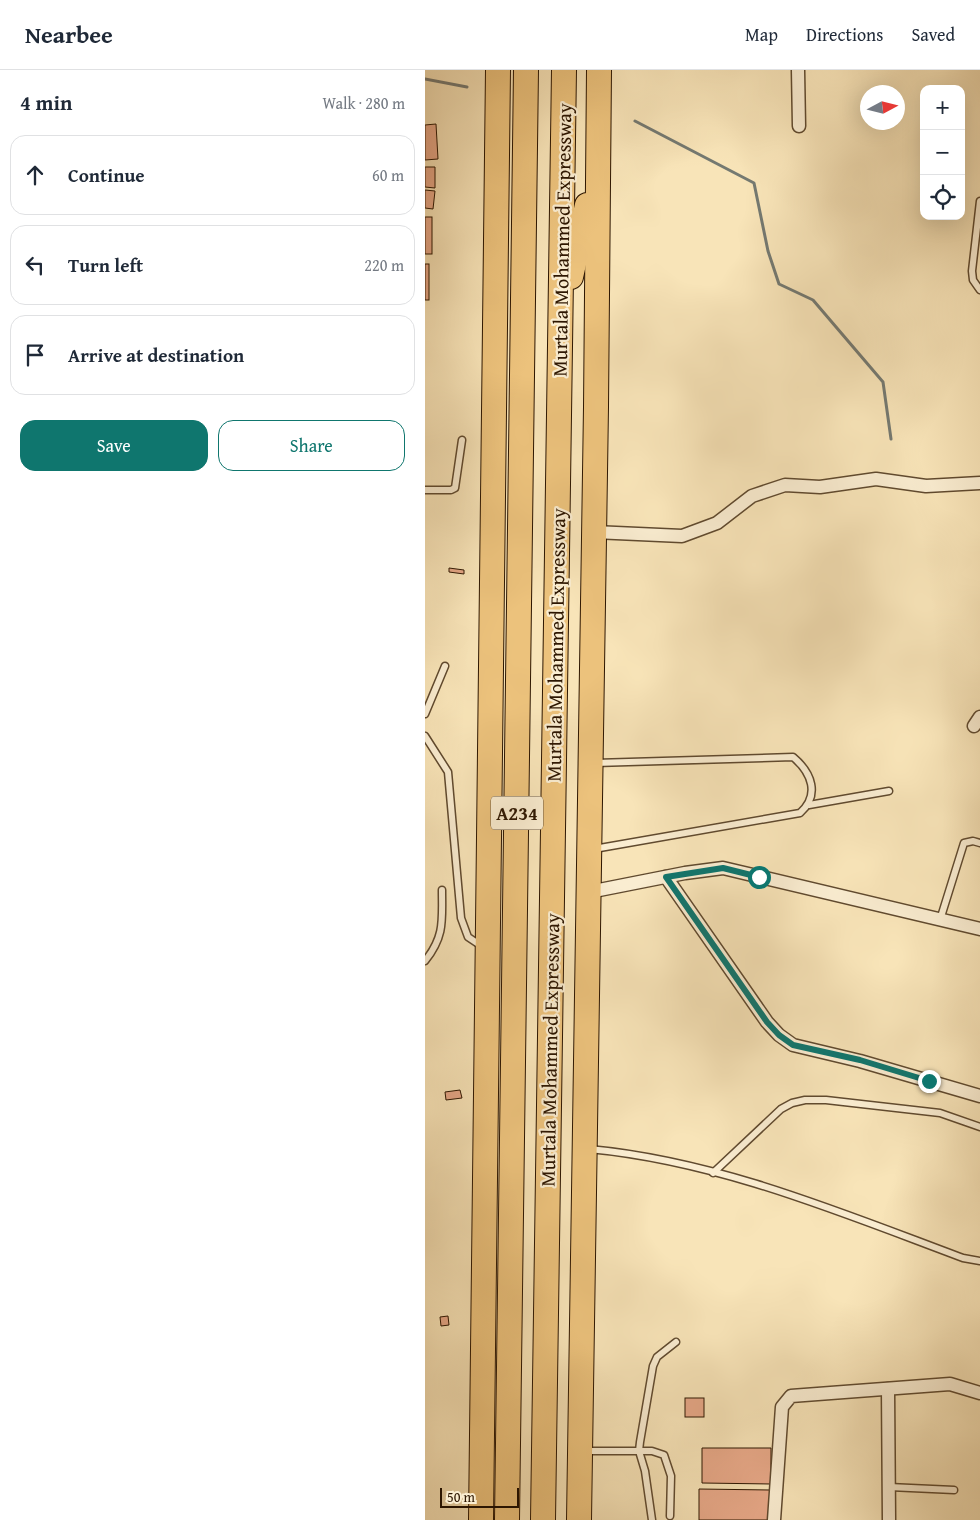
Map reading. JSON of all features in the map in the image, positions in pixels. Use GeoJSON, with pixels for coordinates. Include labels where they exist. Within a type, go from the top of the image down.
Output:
{"type":"FeatureCollection","features":[{"type":"Feature","properties":{"kind":"highway"},"geometry":{"type":"LineString","coordinates":[[481,1520],[498,70]]}},
{"type":"Feature","properties":{"kind":"highway","name":"Murtala Mohammed Expressway"},"geometry":{"type":"LineString","coordinates":[[507,1520],[526,70]]}},
{"type":"Feature","properties":{"kind":"highway","name":"Murtala Mohammed Expressway"},"geometry":{"type":"LineString","coordinates":[[543,1520],[564,70]]}},
{"type":"Feature","properties":{"kind":"highway","name":"Murtala Mohammed Expressway"},"geometry":{"type":"LineString","coordinates":[[579,1520],[591,763],[599,70]]}},
{"type":"Feature","properties":{"kind":"highway"},"geometry":{"type":"LineString","coordinates":[[498,152],[523,336]]}},
{"type":"Feature","properties":{"kind":"highway"},"geometry":{"type":"LineString","coordinates":[[561,323],[597,162]]}},
{"type":"Feature","properties":{"kind":"street"},"geometry":{"type":"LineString","coordinates":[[798,70],[799,126]]}},
{"type":"Feature","properties":{"kind":"street"},"geometry":{"type":"LineString","coordinates":[[594,532],[682,536],[717,523],[752,496],[785,485],[820,487],[876,479],[926,486],[980,483]]}},
{"type":"Feature","properties":{"kind":"street"},"geometry":{"type":"LineString","coordinates":[[589,892],[723,868],[980,929]]}},
{"type":"Feature","properties":{"kind":"street"},"geometry":{"type":"LineString","coordinates":[[666,877],[767,1022],[779,1035],[793,1045],[860,1060],[980,1096]]}},
{"type":"Feature","properties":{"kind":"street"},"geometry":{"type":"LineString","coordinates":[[774,1520],[782,1407],[791,1396],[820,1392],[950,1384],[980,1393]]}},
{"type":"Feature","properties":{"kind":"street"},"geometry":{"type":"LineString","coordinates":[[888,1389],[889,1520]]}},
{"type":"Feature","properties":{"kind":"lane"},"geometry":{"type":"LineString","coordinates":[[980,200],[972,271],[973,280],[980,290]]}},
{"type":"Feature","properties":{"kind":"lane"},"geometry":{"type":"LineString","coordinates":[[425,490],[451,490],[455,488],[462,440]]}},
{"type":"Feature","properties":{"kind":"lane"},"geometry":{"type":"LineString","coordinates":[[425,714],[431,695],[445,666]]}},
{"type":"Feature","properties":{"kind":"lane"},"geometry":{"type":"LineString","coordinates":[[425,736],[448,772],[461,918],[468,937],[488,951]]}},
{"type":"Feature","properties":{"kind":"lane"},"geometry":{"type":"LineString","coordinates":[[591,763],[793,757],[805,767],[810,780],[812,791],[809,805]]}},
{"type":"Feature","properties":{"kind":"lane"},"geometry":{"type":"LineString","coordinates":[[589,850],[800,813],[809,805],[889,791]]}},
{"type":"Feature","properties":{"kind":"lane"},"geometry":{"type":"LineString","coordinates":[[941,920],[964,843],[973,841],[980,843]]}},
{"type":"Feature","properties":{"kind":"lane"},"geometry":{"type":"LineString","coordinates":[[425,961],[437,947],[442,930],[442,890]]}},
{"type":"Feature","properties":{"kind":"lane"},"geometry":{"type":"LineString","coordinates":[[713,1173],[781,1109],[791,1103],[805,1100],[826,1100],[941,1113],[980,1127]]}},
{"type":"Feature","properties":{"kind":"lane"},"geometry":{"type":"LineString","coordinates":[[585,1149],[634,1153],[796,1195],[963,1258],[980,1261]]}},
{"type":"Feature","properties":{"kind":"lane"},"geometry":{"type":"LineString","coordinates":[[652,1520],[645,1471],[639,1451],[653,1366],[657,1357],[676,1342]]}},
{"type":"Feature","properties":{"kind":"lane"},"geometry":{"type":"LineString","coordinates":[[580,1451],[652,1451],[664,1455],[671,1476],[670,1516]]}},
{"type":"Feature","properties":{"kind":"lane"},"geometry":{"type":"LineString","coordinates":[[889,1487],[954,1490]]}},
{"type":"Feature","properties":{"kind":"building"},"geometry":{"type":"Polygon","coordinates":[[[436,124],[438,159],[425,160],[425,125],[436,124]]]}},
{"type":"Feature","properties":{"kind":"building"},"geometry":{"type":"Polygon","coordinates":[[[425,167],[435,167],[435,188],[425,187],[425,167]]]}},
{"type":"Feature","properties":{"kind":"building"},"geometry":{"type":"Polygon","coordinates":[[[425,190],[435,191],[433,209],[425,208],[425,190]]]}},
{"type":"Feature","properties":{"kind":"building"},"geometry":{"type":"Polygon","coordinates":[[[425,217],[432,217],[432,254],[425,254],[425,217]]]}},
{"type":"Feature","properties":{"kind":"building"},"geometry":{"type":"Polygon","coordinates":[[[425,264],[429,264],[429,300],[425,300],[425,264]]]}},
{"type":"Feature","properties":{"kind":"building"},"geometry":{"type":"Polygon","coordinates":[[[449,568],[464,570],[464,574],[449,572],[449,568]]]}},
{"type":"Feature","properties":{"kind":"building"},"geometry":{"type":"Polygon","coordinates":[[[460,1090],[462,1098],[446,1100],[445,1092],[460,1090]]]}},
{"type":"Feature","properties":{"kind":"building"},"geometry":{"type":"Polygon","coordinates":[[[448,1316],[449,1325],[441,1326],[440,1317],[448,1316]]]}},
{"type":"Feature","properties":{"kind":"building"},"geometry":{"type":"Polygon","coordinates":[[[685,1398],[704,1398],[704,1417],[685,1417],[685,1398]]]}},
{"type":"Feature","properties":{"kind":"building"},"geometry":{"type":"Polygon","coordinates":[[[702,1448],[771,1448],[771,1484],[702,1483],[702,1448]]]}},
{"type":"Feature","properties":{"kind":"building"},"geometry":{"type":"Polygon","coordinates":[[[699,1489],[770,1490],[769,1520],[699,1520],[699,1489]]]}},
{"type":"Feature","properties":{"kind":"waterway"},"geometry":{"type":"LineString","coordinates":[[425,79],[467,87]]}},
{"type":"Feature","properties":{"kind":"waterway"},"geometry":{"type":"LineString","coordinates":[[635,121],[754,183],[768,251],[779,284],[813,300],[883,382],[891,439]]}},
{"type":"Feature","properties":{"kind":"route"},"geometry":{"type":"LineString","coordinates":[[759,877],[723,868],[685,872],[666,877],[767,1022],[779,1035],[793,1045],[860,1060],[929,1081]]}}]}
